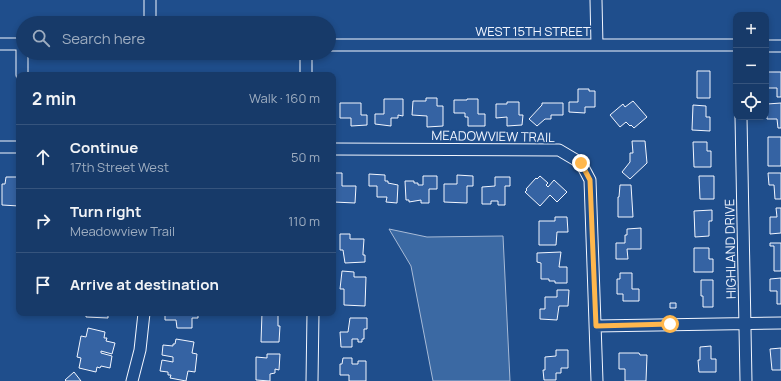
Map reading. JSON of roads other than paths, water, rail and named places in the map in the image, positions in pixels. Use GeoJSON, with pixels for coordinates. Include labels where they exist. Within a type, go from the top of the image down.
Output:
{"type":"FeatureCollection","features":[{"type":"Feature","properties":{"kind":"street"},"geometry":{"type":"LineString","coordinates":[[150,0],[150,16]]}},
{"type":"Feature","properties":{"kind":"street"},"geometry":{"type":"LineString","coordinates":[[596,0],[597,45]]}},
{"type":"Feature","properties":{"kind":"street"},"geometry":{"type":"LineString","coordinates":[[0,44],[16,44]]}},
{"type":"Feature","properties":{"kind":"street","name":"WEST 15TH STREET"},"geometry":{"type":"LineString","coordinates":[[336,45],[733,46]]}},
{"type":"Feature","properties":{"kind":"street"},"geometry":{"type":"LineString","coordinates":[[769,46],[781,46]]}},
{"type":"Feature","properties":{"kind":"street"},"geometry":{"type":"LineString","coordinates":[[22,60],[22,72]]}},
{"type":"Feature","properties":{"kind":"street"},"geometry":{"type":"LineString","coordinates":[[306,60],[306,72]]}},
{"type":"Feature","properties":{"kind":"street","name":"HIGHLAND DRIVE"},"geometry":{"type":"LineString","coordinates":[[741,120],[746,381]]}},
{"type":"Feature","properties":{"kind":"street"},"geometry":{"type":"LineString","coordinates":[[0,147],[16,147]]}},
{"type":"Feature","properties":{"kind":"street","name":"MEADOWVIEW TRAIL"},"geometry":{"type":"LineString","coordinates":[[336,149],[559,150],[581,163],[590,180],[597,381]]}},
{"type":"Feature","properties":{"kind":"street"},"geometry":{"type":"LineString","coordinates":[[132,381],[140,350],[144,316]]}},
{"type":"Feature","properties":{"kind":"street"},"geometry":{"type":"LineString","coordinates":[[312,381],[314,316]]}},
{"type":"Feature","properties":{"kind":"street"},"geometry":{"type":"LineString","coordinates":[[596,326],[781,323]]}},
{"type":"Feature","properties":{"kind":"water"},"geometry":{"type":"Polygon","coordinates":[[[389,229],[427,237],[503,236],[510,381],[433,381],[411,266],[389,229]]]}}]}
